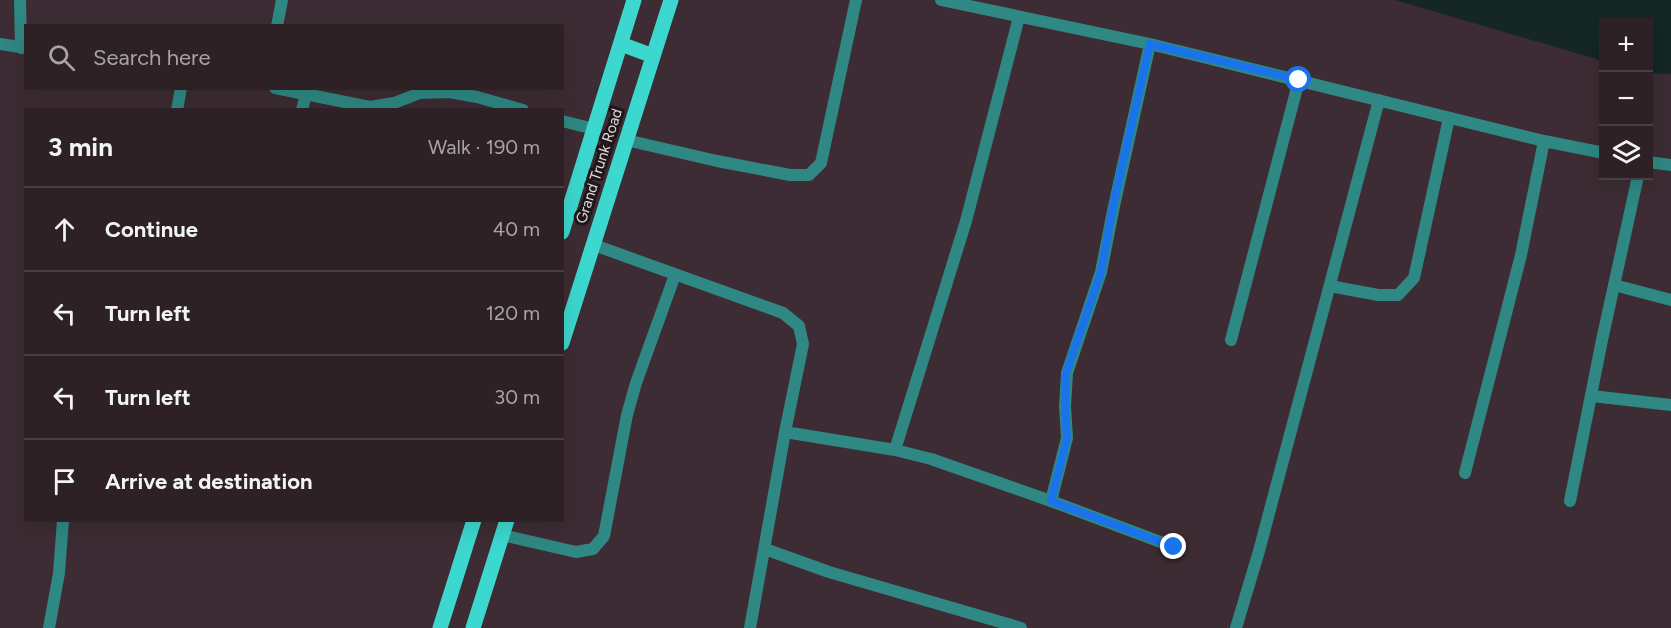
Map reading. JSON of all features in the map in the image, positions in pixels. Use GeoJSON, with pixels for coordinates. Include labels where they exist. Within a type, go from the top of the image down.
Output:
{"type":"FeatureCollection","features":[{"type":"Feature","properties":{"kind":"main road","name":"Grand Trunk Road"},"geometry":{"type":"LineString","coordinates":[[564,226],[634,0]]}},
{"type":"Feature","properties":{"kind":"main road","name":"Grand Trunk Road"},"geometry":{"type":"LineString","coordinates":[[564,337],[671,0]]}},
{"type":"Feature","properties":{"kind":"main road"},"geometry":{"type":"LineString","coordinates":[[621,44],[653,56]]}},
{"type":"Feature","properties":{"kind":"main road"},"geometry":{"type":"LineString","coordinates":[[440,628],[473,522]]}},
{"type":"Feature","properties":{"kind":"main road"},"geometry":{"type":"LineString","coordinates":[[473,628],[504,528]]}},
{"type":"Feature","properties":{"kind":"street"},"geometry":{"type":"LineString","coordinates":[[0,44],[23,48],[20,0]]}},
{"type":"Feature","properties":{"kind":"street"},"geometry":{"type":"LineString","coordinates":[[277,24],[282,0]]}},
{"type":"Feature","properties":{"kind":"street"},"geometry":{"type":"LineString","coordinates":[[626,140],[737,165],[790,175],[809,175],[821,164],[856,0]]}},
{"type":"Feature","properties":{"kind":"street"},"geometry":{"type":"LineString","coordinates":[[941,0],[1150,44],[1544,141],[1599,152]]}},
{"type":"Feature","properties":{"kind":"street"},"geometry":{"type":"LineString","coordinates":[[895,450],[966,221],[1019,17]]}},
{"type":"Feature","properties":{"kind":"street"},"geometry":{"type":"LineString","coordinates":[[1051,501],[1067,438],[1066,373],[1101,272],[1113,206],[1150,44]]}},
{"type":"Feature","properties":{"kind":"street"},"geometry":{"type":"LineString","coordinates":[[1231,340],[1299,80]]}},
{"type":"Feature","properties":{"kind":"street"},"geometry":{"type":"LineString","coordinates":[[177,108],[181,90]]}},
{"type":"Feature","properties":{"kind":"street"},"geometry":{"type":"LineString","coordinates":[[285,90],[370,107],[394,103],[420,93],[449,92],[516,108]]}},
{"type":"Feature","properties":{"kind":"street"},"geometry":{"type":"LineString","coordinates":[[302,108],[306,94]]}},
{"type":"Feature","properties":{"kind":"street"},"geometry":{"type":"LineString","coordinates":[[1236,628],[1262,539],[1379,100]]}},
{"type":"Feature","properties":{"kind":"street"},"geometry":{"type":"LineString","coordinates":[[1329,286],[1378,295],[1398,295],[1414,278],[1449,118]]}},
{"type":"Feature","properties":{"kind":"street"},"geometry":{"type":"LineString","coordinates":[[564,122],[594,129]]}},
{"type":"Feature","properties":{"kind":"street"},"geometry":{"type":"LineString","coordinates":[[1465,473],[1521,255],[1544,141]]}},
{"type":"Feature","properties":{"kind":"street"},"geometry":{"type":"LineString","coordinates":[[1653,163],[1671,165]]}},
{"type":"Feature","properties":{"kind":"street"},"geometry":{"type":"LineString","coordinates":[[1570,501],[1637,180]]}},
{"type":"Feature","properties":{"kind":"street"},"geometry":{"type":"LineString","coordinates":[[594,244],[783,313],[799,326],[803,344],[750,628]]}},
{"type":"Feature","properties":{"kind":"street"},"geometry":{"type":"LineString","coordinates":[[504,528],[576,552],[593,549],[604,536],[627,415],[636,383],[675,275]]}},
{"type":"Feature","properties":{"kind":"street"},"geometry":{"type":"LineString","coordinates":[[1614,285],[1671,300]]}},
{"type":"Feature","properties":{"kind":"street"},"geometry":{"type":"LineString","coordinates":[[1592,396],[1671,405]]}},
{"type":"Feature","properties":{"kind":"street"},"geometry":{"type":"LineString","coordinates":[[785,432],[895,450],[931,459],[1174,547]]}},
{"type":"Feature","properties":{"kind":"street"},"geometry":{"type":"LineString","coordinates":[[49,628],[59,573],[63,522]]}},
{"type":"Feature","properties":{"kind":"street"},"geometry":{"type":"LineString","coordinates":[[765,549],[829,572],[1021,628]]}},
{"type":"Feature","properties":{"kind":"shaded area"},"geometry":{"type":"Polygon","coordinates":[[[1395,0],[1671,0],[1671,74],[1653,73],[1653,18],[1599,18],[1599,60],[1395,0]]]}},
{"type":"Feature","properties":{"kind":"route"},"geometry":{"type":"LineString","coordinates":[[1174,547],[1051,501],[1067,438],[1066,373],[1101,272],[1113,206],[1150,44],[1299,80]]}}]}
